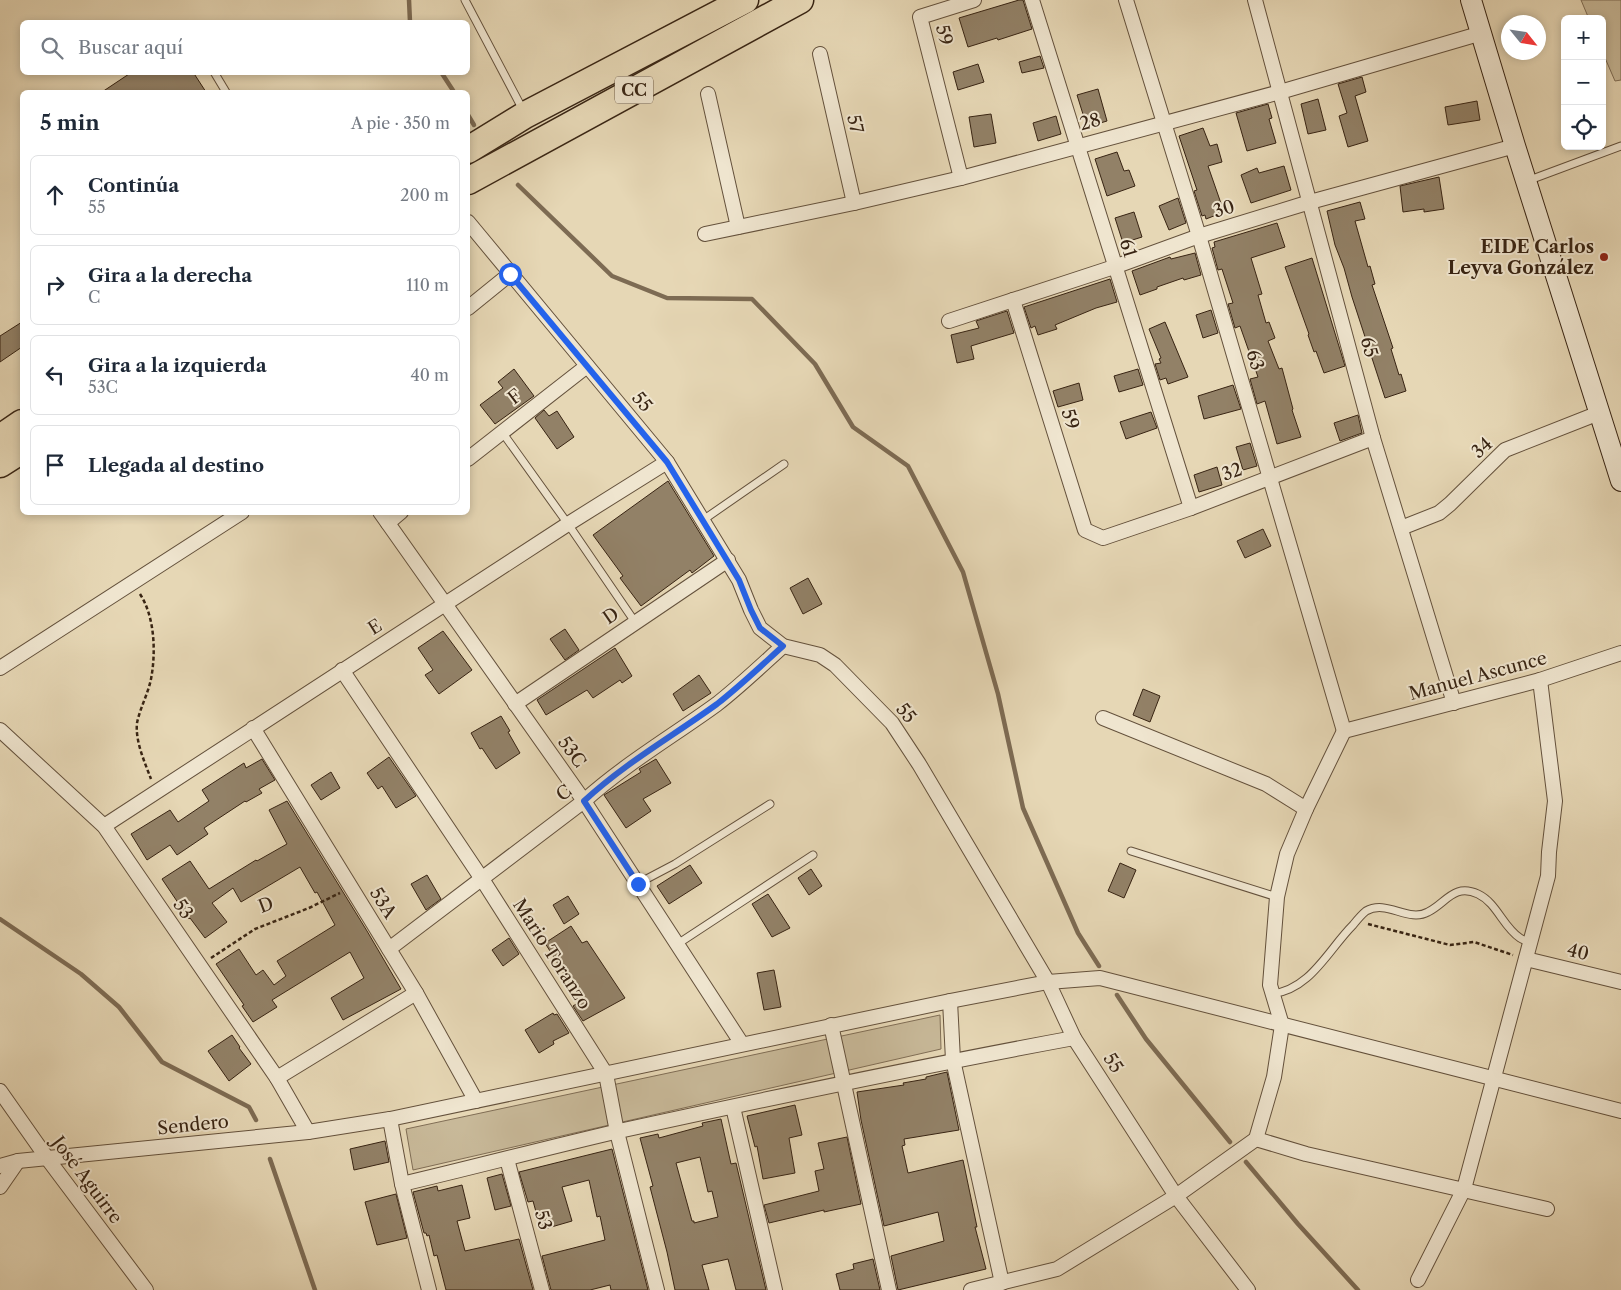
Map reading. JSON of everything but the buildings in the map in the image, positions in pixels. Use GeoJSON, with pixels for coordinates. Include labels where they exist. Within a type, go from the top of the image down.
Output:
{"type":"FeatureCollection","features":[{"type":"Feature","properties":{"kind":"highway","name":"CC"},"geometry":{"type":"LineString","coordinates":[[470,149],[525,115],[745,0]]}},
{"type":"Feature","properties":{"kind":"highway","name":"CC"},"geometry":{"type":"LineString","coordinates":[[470,179],[800,0]]}},
{"type":"Feature","properties":{"kind":"highway"},"geometry":{"type":"LineString","coordinates":[[0,438],[20,424]]}},
{"type":"Feature","properties":{"kind":"highway"},"geometry":{"type":"LineString","coordinates":[[0,464],[20,451]]}},
{"type":"Feature","properties":{"kind":"main road"},"geometry":{"type":"LineString","coordinates":[[1472,0],[1526,182],[1621,481]]}},
{"type":"Feature","properties":{"kind":"street","name":"59"},"geometry":{"type":"LineString","coordinates":[[961,178],[920,17],[974,0]]}},
{"type":"Feature","properties":{"kind":"street","name":"61"},"geometry":{"type":"LineString","coordinates":[[1032,0],[1191,508]]}},
{"type":"Feature","properties":{"kind":"street","name":"63"},"geometry":{"type":"LineString","coordinates":[[1126,0],[1199,236],[1344,731]]}},
{"type":"Feature","properties":{"kind":"street","name":"65"},"geometry":{"type":"LineString","coordinates":[[1255,0],[1373,438],[1454,702]]}},
{"type":"Feature","properties":{"kind":"street","name":"28"},"geometry":{"type":"LineString","coordinates":[[704,234],[854,203],[961,178],[1077,145],[1280,92],[1482,33]]}},
{"type":"Feature","properties":{"kind":"street","name":"57"},"geometry":{"type":"LineString","coordinates":[[820,54],[854,203]]}},
{"type":"Feature","properties":{"kind":"street"},"geometry":{"type":"LineString","coordinates":[[708,94],[738,227]]}},
{"type":"Feature","properties":{"kind":"street","name":"30"},"geometry":{"type":"LineString","coordinates":[[949,321],[1199,236],[1310,202],[1515,146]]}},
{"type":"Feature","properties":{"kind":"street","name":"55"},"geometry":{"type":"LineString","coordinates":[[470,224],[667,462],[728,560],[760,628],[783,646],[820,655],[835,665],[892,722],[919,764],[1048,982],[1074,1038],[1176,1196],[1248,1290]]}},
{"type":"Feature","properties":{"kind":"street"},"geometry":{"type":"LineString","coordinates":[[470,306],[510,274]]}},
{"type":"Feature","properties":{"kind":"street","name":"59"},"geometry":{"type":"LineString","coordinates":[[1014,300],[1085,530],[1103,538]]}},
{"type":"Feature","properties":{"kind":"street","name":"F"},"geometry":{"type":"LineString","coordinates":[[470,457],[587,366]]}},
{"type":"Feature","properties":{"kind":"street","name":"34"},"geometry":{"type":"LineString","coordinates":[[1401,528],[1439,512],[1505,450],[1599,412]]}},
{"type":"Feature","properties":{"kind":"street","name":"32"},"geometry":{"type":"LineString","coordinates":[[1103,538],[1191,508],[1373,438]]}},
{"type":"Feature","properties":{"kind":"street","name":"E"},"geometry":{"type":"LineString","coordinates":[[104,826],[342,670],[667,462]]}},
{"type":"Feature","properties":{"kind":"street"},"geometry":{"type":"LineString","coordinates":[[0,668],[237,515]]}},
{"type":"Feature","properties":{"kind":"street","name":"53C"},"geometry":{"type":"LineString","coordinates":[[384,518],[584,801],[742,1044]]}},
{"type":"Feature","properties":{"kind":"street","name":"D"},"geometry":{"type":"LineString","coordinates":[[515,704],[728,560]]}},
{"type":"Feature","properties":{"kind":"street","name":"C"},"geometry":{"type":"LineString","coordinates":[[389,949],[584,801],[602,785],[718,703],[783,646]]}},
{"type":"Feature","properties":{"kind":"street","name":"Manuel Ascunce"},"geometry":{"type":"LineString","coordinates":[[1344,731],[1540,680],[1621,653]]}},
{"type":"Feature","properties":{"kind":"street","name":"Mario Toranzo"},"geometry":{"type":"LineString","coordinates":[[342,670],[482,879],[606,1074],[617,1132],[657,1290]]}},
{"type":"Feature","properties":{"kind":"street"},"geometry":{"type":"LineString","coordinates":[[1418,1280],[1464,1189],[1548,876],[1555,801],[1540,680]]}},
{"type":"Feature","properties":{"kind":"street"},"geometry":{"type":"LineString","coordinates":[[1103,718],[1266,784],[1306,809]]}},
{"type":"Feature","properties":{"kind":"street","name":"53A"},"geometry":{"type":"LineString","coordinates":[[253,728],[416,993],[476,1101]]}},
{"type":"Feature","properties":{"kind":"street","name":"53"},"geometry":{"type":"LineString","coordinates":[[0,730],[104,826],[277,1078],[308,1132]]}},
{"type":"Feature","properties":{"kind":"street"},"geometry":{"type":"LineString","coordinates":[[971,1290],[1057,1269],[1176,1196],[1256,1140],[1274,1076],[1282,1025],[1270,985],[1277,897],[1286,854],[1344,731]]}},
{"type":"Feature","properties":{"kind":"street","name":"40"},"geometry":{"type":"LineString","coordinates":[[1526,959],[1621,982]]}},
{"type":"Feature","properties":{"kind":"street","name":"Sendero"},"geometry":{"type":"LineString","coordinates":[[0,1166],[47,1158],[308,1132],[390,1119],[950,1001],[1048,982],[1100,978],[1621,1111]]}},
{"type":"Feature","properties":{"kind":"street"},"geometry":{"type":"LineString","coordinates":[[277,1078],[416,993]]}},
{"type":"Feature","properties":{"kind":"street"},"geometry":{"type":"LineString","coordinates":[[950,1001],[953,1060],[1002,1283]]}},
{"type":"Feature","properties":{"kind":"street"},"geometry":{"type":"LineString","coordinates":[[831,1025],[842,1084],[889,1290]]}},
{"type":"Feature","properties":{"kind":"street"},"geometry":{"type":"LineString","coordinates":[[402,1184],[617,1132],[953,1060],[1074,1038]]}},
{"type":"Feature","properties":{"kind":"street","name":"José Aguirre"},"geometry":{"type":"LineString","coordinates":[[0,1091],[47,1158],[146,1290]]}},
{"type":"Feature","properties":{"kind":"street"},"geometry":{"type":"LineString","coordinates":[[733,1107],[775,1290]]}},
{"type":"Feature","properties":{"kind":"street"},"geometry":{"type":"LineString","coordinates":[[390,1119],[402,1184],[429,1290]]}},
{"type":"Feature","properties":{"kind":"street"},"geometry":{"type":"LineString","coordinates":[[1256,1140],[1306,1154],[1547,1209]]}},
{"type":"Feature","properties":{"kind":"street","name":"53"},"geometry":{"type":"LineString","coordinates":[[507,1159],[542,1290]]}},
{"type":"Feature","properties":{"kind":"street"},"geometry":{"type":"LineString","coordinates":[[0,1187],[18,1162]]}},
{"type":"Feature","properties":{"kind":"lane"},"geometry":{"type":"LineString","coordinates":[[465,0],[525,115]]}},
{"type":"Feature","properties":{"kind":"lane"},"geometry":{"type":"LineString","coordinates":[[216,75],[225,90]]}},
{"type":"Feature","properties":{"kind":"lane"},"geometry":{"type":"LineString","coordinates":[[1526,182],[1621,146]]}},
{"type":"Feature","properties":{"kind":"lane"},"geometry":{"type":"LineString","coordinates":[[501,432],[568,524],[635,622]]}},
{"type":"Feature","properties":{"kind":"lane"},"geometry":{"type":"LineString","coordinates":[[703,520],[784,464]]}},
{"type":"Feature","properties":{"kind":"lane"},"geometry":{"type":"LineString","coordinates":[[638,884],[675,864],[770,804]]}},
{"type":"Feature","properties":{"kind":"lane"},"geometry":{"type":"LineString","coordinates":[[1131,851],[1277,897]]}},
{"type":"Feature","properties":{"kind":"lane"},"geometry":{"type":"LineString","coordinates":[[676,945],[813,855]]}},
{"type":"Feature","properties":{"kind":"lane"},"geometry":{"type":"LineString","coordinates":[[1272,994],[1285,993],[1309,978],[1334,945],[1365,912],[1377,907],[1391,908],[1405,913],[1428,913],[1456,892],[1466,891],[1478,894],[1487,900],[1519,938],[1530,943]]}},
{"type":"Feature","properties":{"kind":"path"},"geometry":{"type":"LineString","coordinates":[[133,583],[144,601],[152,630],[151,679],[137,725],[139,744],[155,792]]}},
{"type":"Feature","properties":{"kind":"path","name":"D"},"geometry":{"type":"LineString","coordinates":[[199,965],[255,929],[309,908],[351,888]]}},
{"type":"Feature","properties":{"kind":"path"},"geometry":{"type":"LineString","coordinates":[[1357,921],[1450,945],[1474,942],[1526,959]]}},
{"type":"Feature","properties":{"kind":"shaded area"},"geometry":{"type":"Polygon","coordinates":[[[1581,0],[1621,0],[1621,80],[1615,81],[1606,60],[1606,15],[1587,15],[1581,0]]]}},
{"type":"Feature","properties":{"kind":"shaded area"},"geometry":{"type":"Polygon","coordinates":[[[940,1015],[941,1049],[413,1170],[406,1129],[940,1015]]]}},
{"type":"Feature","properties":{"kind":"waterway"},"geometry":{"type":"LineString","coordinates":[[409,0],[410,20]]}},
{"type":"Feature","properties":{"kind":"waterway"},"geometry":{"type":"LineString","coordinates":[[443,75],[453,90]]}},
{"type":"Feature","properties":{"kind":"waterway"},"geometry":{"type":"LineString","coordinates":[[470,118],[474,125]]}},
{"type":"Feature","properties":{"kind":"waterway"},"geometry":{"type":"LineString","coordinates":[[518,185],[612,276],[667,298],[752,299],[815,364],[853,427],[908,466],[963,572],[998,694],[1023,808],[1078,933],[1099,966]]}},
{"type":"Feature","properties":{"kind":"waterway"},"geometry":{"type":"LineString","coordinates":[[0,919],[81,974],[119,1007],[162,1062],[249,1107],[256,1120]]}},
{"type":"Feature","properties":{"kind":"waterway"},"geometry":{"type":"LineString","coordinates":[[1117,995],[1146,1039],[1230,1142]]}},
{"type":"Feature","properties":{"kind":"waterway"},"geometry":{"type":"LineString","coordinates":[[270,1159],[315,1290]]}},
{"type":"Feature","properties":{"kind":"waterway"},"geometry":{"type":"LineString","coordinates":[[1246,1162],[1298,1224],[1358,1290]]}},
{"type":"Feature","properties":{"kind":"place","name":"EIDE Carlos Leyva González"},"geometry":{"type":"Point","coordinates":[1604,257]}},
{"type":"Feature","properties":{"kind":"route"},"geometry":{"type":"LineString","coordinates":[[510,274],[667,462],[728,560],[760,628],[783,646],[718,703],[649,750],[584,801],[638,884]]}}]}
